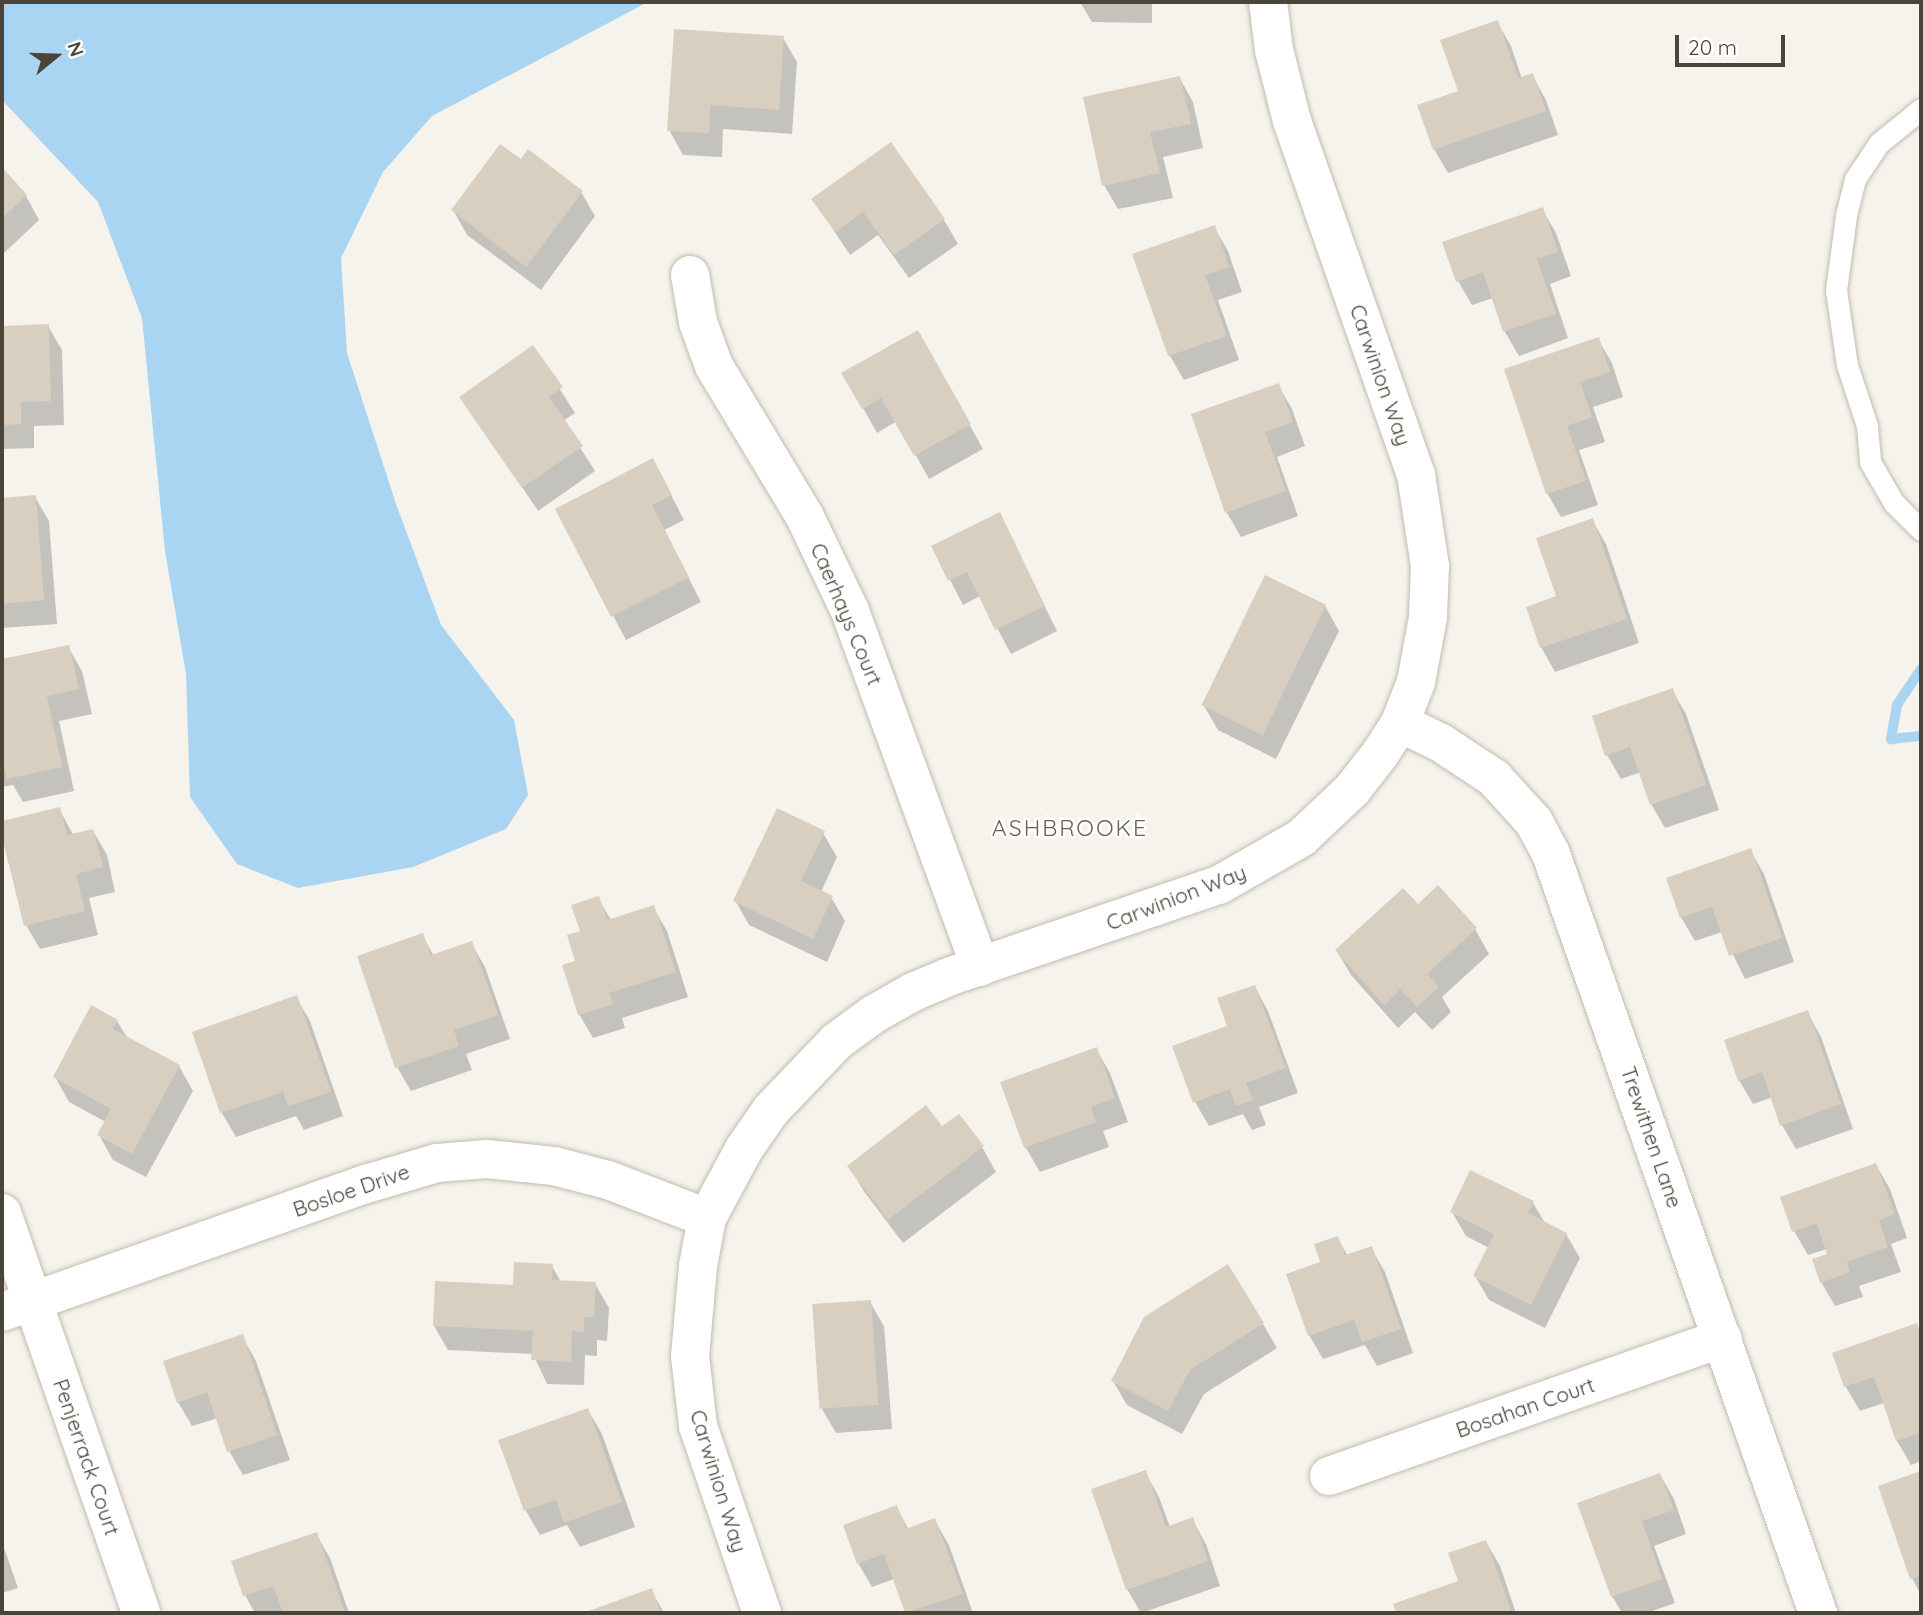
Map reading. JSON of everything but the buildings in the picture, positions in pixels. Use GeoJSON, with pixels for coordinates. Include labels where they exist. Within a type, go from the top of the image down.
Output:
{"type":"FeatureCollection","features":[{"type":"Feature","properties":{"kind":"street","name":"Carwinion Way"},"geometry":{"type":"LineString","coordinates":[[762,1613],[706,1451],[694,1398],[690,1356],[692,1321],[707,1218],[744,1149],[771,1110],[822,1055],[874,1014],[903,998],[948,977],[1219,886],[1249,871],[1301,838],[1352,790],[1400,723],[1416,682],[1428,617],[1430,566],[1423,505],[1416,475],[1292,121],[1274,50],[1268,2]]}},
{"type":"Feature","properties":{"kind":"street","name":"Caerhays Court"},"geometry":{"type":"LineString","coordinates":[[690,275],[698,322],[714,366],[805,517],[849,611],[980,967]]}},
{"type":"Feature","properties":{"kind":"street","name":"Trewithen Lane"},"geometry":{"type":"LineString","coordinates":[[1400,723],[1441,743],[1494,778],[1534,822],[1551,854],[1818,1613]]}},
{"type":"Feature","properties":{"kind":"street","name":"Bosloe Drive"},"geometry":{"type":"LineString","coordinates":[[17,1306],[375,1181],[417,1167],[450,1161],[520,1161],[584,1172],[707,1218]]}},
{"type":"Feature","properties":{"kind":"street","name":"Penjerrack Court"},"geometry":{"type":"LineString","coordinates":[[2,1213],[17,1306],[141,1613]]}},
{"type":"Feature","properties":{"kind":"street","name":"Bosahan Court"},"geometry":{"type":"LineString","coordinates":[[1329,1476],[1722,1338]]}},
{"type":"Feature","properties":{"kind":"lane"},"geometry":{"type":"LineString","coordinates":[[1921,109],[1879,143],[1855,179],[1846,216],[1836,290],[1847,365],[1867,426],[1870,462],[1894,503],[1921,530]]}},
{"type":"Feature","properties":{"kind":"water"},"geometry":{"type":"Polygon","coordinates":[[[2,2],[648,2],[432,116],[383,172],[341,258],[347,353],[396,504],[441,625],[514,720],[528,795],[506,829],[413,867],[298,888],[237,864],[190,797],[186,674],[165,551],[142,318],[98,202],[2,100],[2,2]]]}},
{"type":"Feature","properties":{"kind":"waterway"},"geometry":{"type":"LineString","coordinates":[[1921,669],[1897,705],[1891,739],[1921,736]]}},
{"type":"Feature","properties":{"kind":"district","name":"ASHBROOKE"},"geometry":{"type":"Point","coordinates":[1070,828]}}]}
